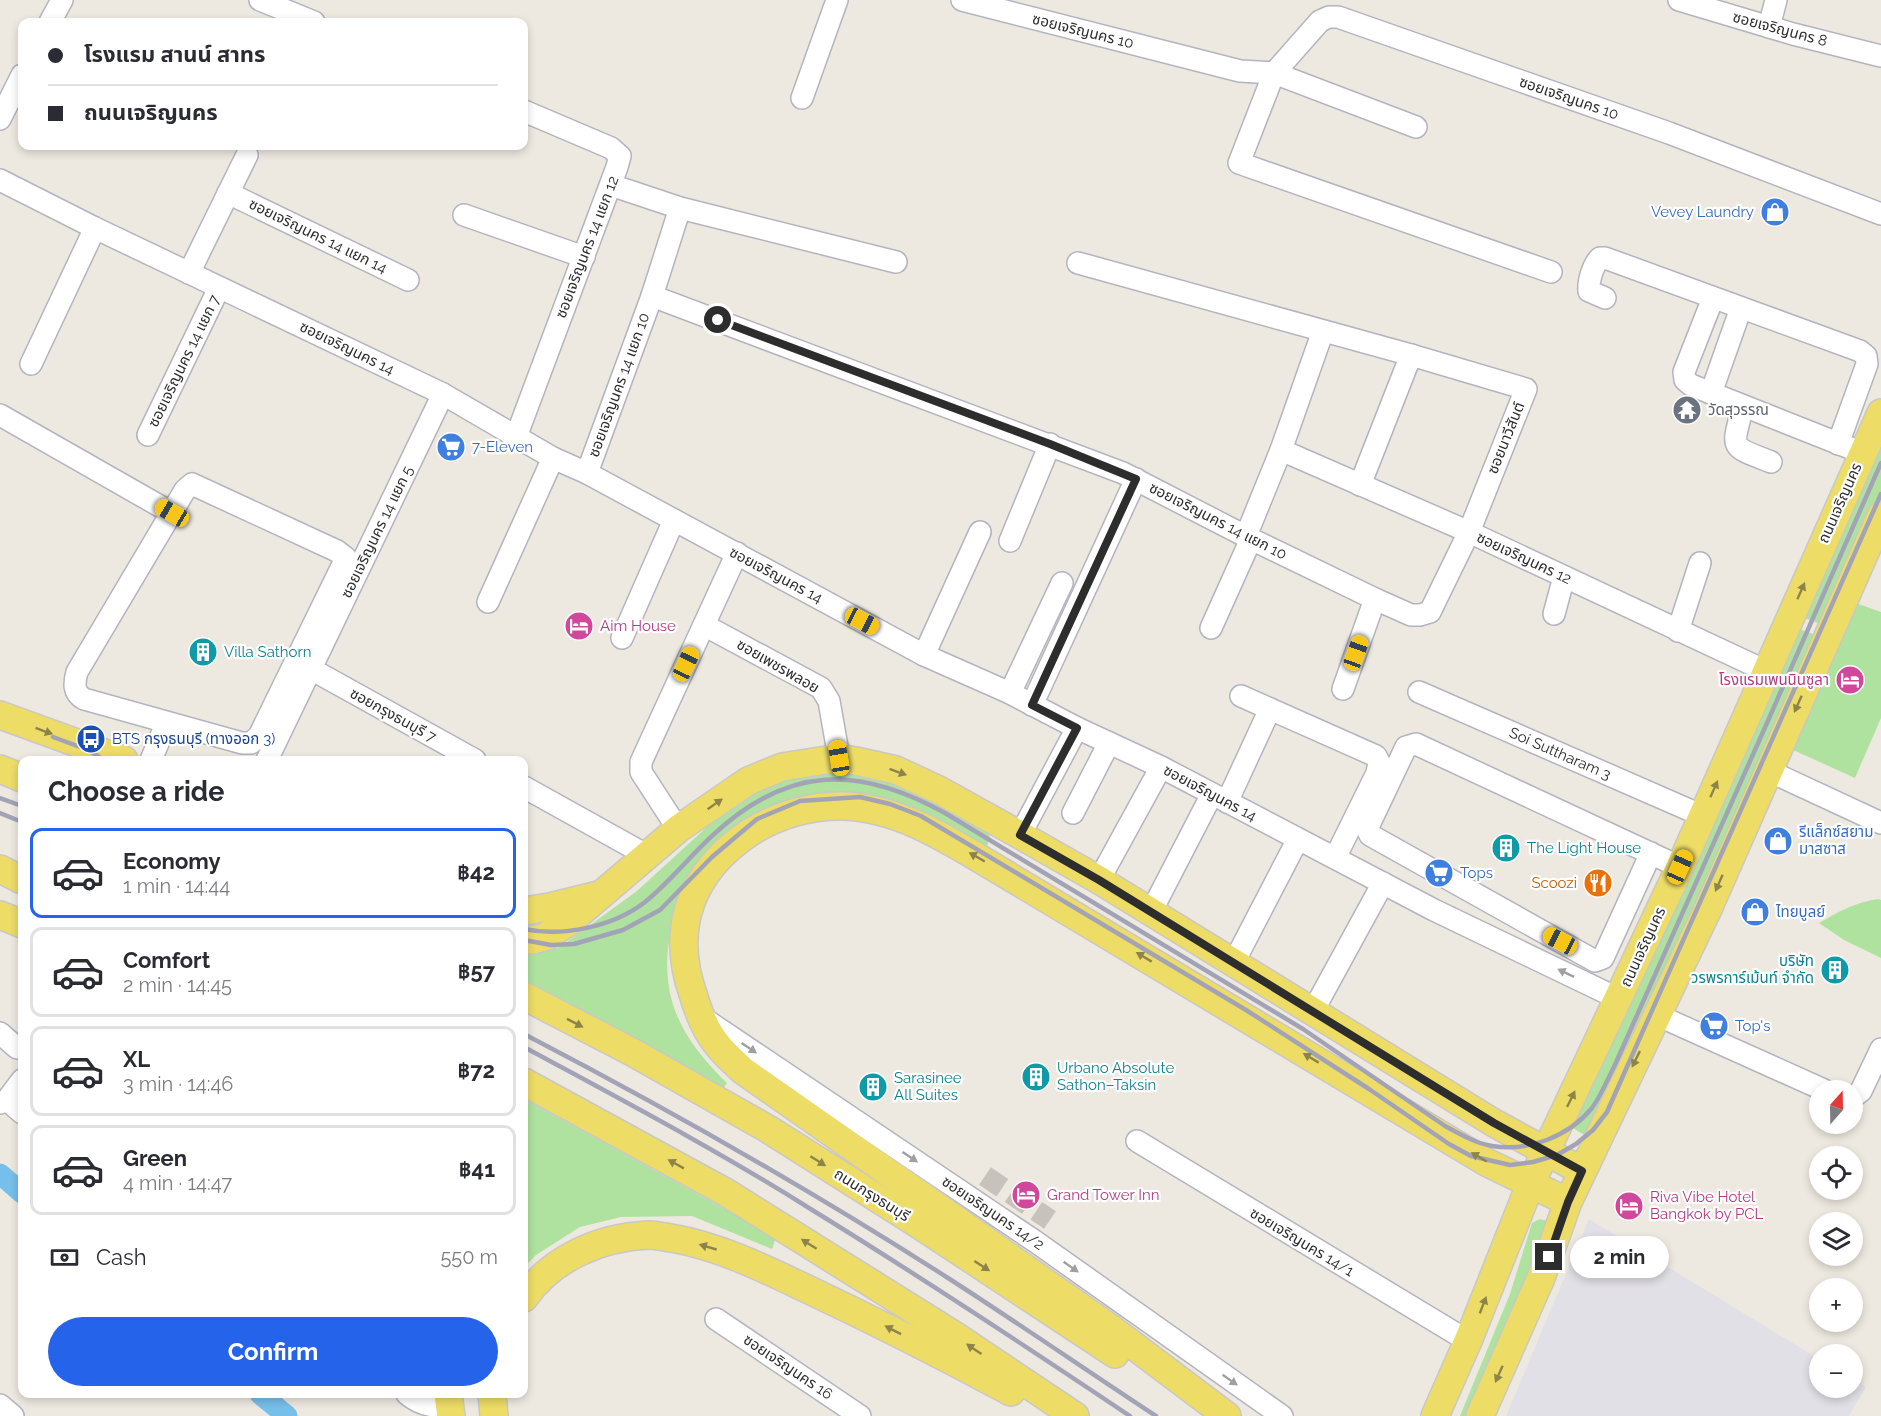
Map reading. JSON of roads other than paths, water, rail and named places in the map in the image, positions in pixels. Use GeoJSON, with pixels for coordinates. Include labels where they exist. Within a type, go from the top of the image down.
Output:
{"type":"FeatureCollection","features":[{"type":"Feature","properties":{"kind":"main road","name":"ถนนเจริญนคร"},"geometry":{"type":"LineString","coordinates":[[1434,1416],[1468,1341],[1530,1185],[1680,867],[1789,618],[1850,449],[1881,413]]}},
{"type":"Feature","properties":{"kind":"main road"},"geometry":{"type":"LineString","coordinates":[[1480,1416],[1541,1278],[1568,1202],[1708,909],[1881,516]]}},
{"type":"Feature","properties":{"kind":"main road"},"geometry":{"type":"LineString","coordinates":[[1789,618],[1829,633]]}},
{"type":"Feature","properties":{"kind":"main road"},"geometry":{"type":"LineString","coordinates":[[0,715],[113,756]]}},
{"type":"Feature","properties":{"kind":"main road"},"geometry":{"type":"LineString","coordinates":[[528,940],[545,937],[575,919],[678,829],[748,781],[782,767],[839,758],[896,770],[939,790],[1099,880],[1494,1123],[1582,1171]]}},
{"type":"Feature","properties":{"kind":"main road"},"geometry":{"type":"LineString","coordinates":[[0,769],[18,776]]}},
{"type":"Feature","properties":{"kind":"main road"},"geometry":{"type":"LineString","coordinates":[[1227,1416],[1091,1314],[741,1070],[716,1043],[700,1016],[688,982],[683,957],[683,934],[690,908],[698,885],[716,860],[759,827],[805,809],[843,806],[872,808],[900,817],[1002,872],[1486,1162],[1568,1202]]}},
{"type":"Feature","properties":{"kind":"main road"},"geometry":{"type":"LineString","coordinates":[[1002,872],[1020,835]]}},
{"type":"Feature","properties":{"kind":"main road"},"geometry":{"type":"LineString","coordinates":[[0,858],[18,865]]}},
{"type":"Feature","properties":{"kind":"main road"},"geometry":{"type":"LineString","coordinates":[[0,869],[18,878]]}},
{"type":"Feature","properties":{"kind":"main road"},"geometry":{"type":"LineString","coordinates":[[528,910],[605,894]]}},
{"type":"Feature","properties":{"kind":"main road"},"geometry":{"type":"LineString","coordinates":[[0,915],[18,922]]}},
{"type":"Feature","properties":{"kind":"main road","name":"ถนนกรุงธนบุรี"},"geometry":{"type":"LineString","coordinates":[[528,998],[632,1052],[768,1129],[925,1228],[1207,1416]]}},
{"type":"Feature","properties":{"kind":"main road"},"geometry":{"type":"LineString","coordinates":[[528,1084],[727,1193],[904,1303],[1075,1416]]}},
{"type":"Feature","properties":{"kind":"main road"},"geometry":{"type":"LineString","coordinates":[[528,1292],[536,1281],[560,1261],[606,1240],[650,1235],[683,1240],[724,1252],[869,1318],[1057,1416]]}},
{"type":"Feature","properties":{"kind":"main road"},"geometry":{"type":"LineString","coordinates":[[492,1398],[494,1416]]}},
{"type":"Feature","properties":{"kind":"street"},"geometry":{"type":"LineString","coordinates":[[52,18],[62,0]]}},
{"type":"Feature","properties":{"kind":"street"},"geometry":{"type":"LineString","coordinates":[[260,0],[304,18]]}},
{"type":"Feature","properties":{"kind":"street"},"geometry":{"type":"LineString","coordinates":[[802,99],[837,0]]}},
{"type":"Feature","properties":{"kind":"street","name":"ซอยเจริญนคร 10"},"geometry":{"type":"LineString","coordinates":[[962,0],[1240,71],[1274,73],[1416,127]]}},
{"type":"Feature","properties":{"kind":"street","name":"ซอยเจริญนคร 8"},"geometry":{"type":"LineString","coordinates":[[1679,0],[1769,27],[1881,56]]}},
{"type":"Feature","properties":{"kind":"street"},"geometry":{"type":"LineString","coordinates":[[1769,27],[1776,0]]}},
{"type":"Feature","properties":{"kind":"street","name":"ซอยเจริญนคร 10"},"geometry":{"type":"LineString","coordinates":[[1551,272],[1239,164],[1274,73],[1320,21],[1329,17],[1338,17],[1669,133],[1881,213]]}},
{"type":"Feature","properties":{"kind":"street"},"geometry":{"type":"LineString","coordinates":[[0,119],[18,83]]}},
{"type":"Feature","properties":{"kind":"street","name":"ซอยเจริญนคร 14 แยก 12"},"geometry":{"type":"LineString","coordinates":[[516,437],[620,156],[611,148],[528,113]]}},
{"type":"Feature","properties":{"kind":"street"},"geometry":{"type":"LineString","coordinates":[[189,273],[246,155]]}},
{"type":"Feature","properties":{"kind":"street","name":"ซอยเจริญนคร 14"},"geometry":{"type":"LineString","coordinates":[[0,180],[94,228],[443,394],[552,459],[587,473],[924,655],[1010,693],[1077,728],[1161,767],[1383,883],[1619,999]]}},
{"type":"Feature","properties":{"kind":"street"},"geometry":{"type":"LineString","coordinates":[[611,185],[680,208],[896,262]]}},
{"type":"Feature","properties":{"kind":"street","name":"ซอยเจริญนคร 14 แยก 14"},"geometry":{"type":"LineString","coordinates":[[228,193],[408,280]]}},
{"type":"Feature","properties":{"kind":"street","name":"ซอยเจริญนคร 14 แยก 10"},"geometry":{"type":"LineString","coordinates":[[587,473],[652,296],[680,208]]}},
{"type":"Feature","properties":{"kind":"street"},"geometry":{"type":"LineString","coordinates":[[464,215],[584,257]]}},
{"type":"Feature","properties":{"kind":"street"},"geometry":{"type":"LineString","coordinates":[[31,364],[94,228]]}},
{"type":"Feature","properties":{"kind":"street"},"geometry":{"type":"LineString","coordinates":[[1605,298],[1589,291],[1588,285],[1596,262],[1600,258],[1605,258],[1860,351],[1866,356],[1867,364],[1850,449],[1691,385],[1685,380],[1684,372],[1713,298]]}},
{"type":"Feature","properties":{"kind":"street","name":"ซอยนาวีสันต์"},"geometry":{"type":"LineString","coordinates":[[1078,263],[1526,389],[1469,532]]}},
{"type":"Feature","properties":{"kind":"street","name":"ซอยเจริญนคร 14 แยก 7"},"geometry":{"type":"LineString","coordinates":[[148,435],[219,288]]}},
{"type":"Feature","properties":{"kind":"street","name":"ซอยเจริญนคร 14 แยก 10"},"geometry":{"type":"LineString","coordinates":[[652,296],[1050,444],[1136,479],[1248,538],[1411,615],[1430,612],[1469,532]]}},
{"type":"Feature","properties":{"kind":"street"},"geometry":{"type":"LineString","coordinates":[[1711,393],[1741,308]]}},
{"type":"Feature","properties":{"kind":"street"},"geometry":{"type":"LineString","coordinates":[[1210,628],[1248,538],[1323,331]]}},
{"type":"Feature","properties":{"kind":"street"},"geometry":{"type":"LineString","coordinates":[[1360,485],[1411,355]]}},
{"type":"Feature","properties":{"kind":"street","name":"ซอยเจริญนคร 14 แยก 5"},"geometry":{"type":"LineString","coordinates":[[269,756],[311,669],[354,561],[443,394]]}},
{"type":"Feature","properties":{"kind":"street"},"geometry":{"type":"LineString","coordinates":[[1743,406],[1735,439],[1736,445],[1740,450],[1770,462]]}},
{"type":"Feature","properties":{"kind":"street"},"geometry":{"type":"LineString","coordinates":[[0,415],[172,513]]}},
{"type":"Feature","properties":{"kind":"street"},"geometry":{"type":"LineString","coordinates":[[1010,541],[1050,444]]}},
{"type":"Feature","properties":{"kind":"street","name":"ซอยเจริญนคร 12"},"geometry":{"type":"LineString","coordinates":[[1281,450],[1469,532],[1766,670]]}},
{"type":"Feature","properties":{"kind":"street"},"geometry":{"type":"LineString","coordinates":[[488,602],[552,459]]}},
{"type":"Feature","properties":{"kind":"street"},"geometry":{"type":"LineString","coordinates":[[1032,705],[1136,479]]}},
{"type":"Feature","properties":{"kind":"street"},"geometry":{"type":"LineString","coordinates":[[194,484],[354,561],[256,741],[251,743],[242,743],[166,724],[84,699],[77,694],[75,686],[77,672],[172,513],[185,490],[194,484]]}},
{"type":"Feature","properties":{"kind":"street"},"geometry":{"type":"LineString","coordinates":[[622,638],[674,520]]}},
{"type":"Feature","properties":{"kind":"street"},"geometry":{"type":"LineString","coordinates":[[924,655],[980,532]]}},
{"type":"Feature","properties":{"kind":"street"},"geometry":{"type":"LineString","coordinates":[[678,829],[640,767],[737,553]]}},
{"type":"Feature","properties":{"kind":"street"},"geometry":{"type":"LineString","coordinates":[[1678,631],[1700,563]]}},
{"type":"Feature","properties":{"kind":"street"},"geometry":{"type":"LineString","coordinates":[[1554,614],[1564,577]]}},
{"type":"Feature","properties":{"kind":"street"},"geometry":{"type":"LineString","coordinates":[[1010,693],[1062,583]]}},
{"type":"Feature","properties":{"kind":"street"},"geometry":{"type":"LineString","coordinates":[[1342,689],[1375,599]]}},
{"type":"Feature","properties":{"kind":"street","name":"ซอยเพชรพลอย"},"geometry":{"type":"LineString","coordinates":[[704,625],[821,688],[829,701],[839,758]]}},
{"type":"Feature","properties":{"kind":"street","name":"ซอยกรุงธนบุรี 7"},"geometry":{"type":"LineString","coordinates":[[311,669],[469,756]]}},
{"type":"Feature","properties":{"kind":"street","name":"Soi Suttharam 3"},"geometry":{"type":"LineString","coordinates":[[1419,692],[1702,816]]}},
{"type":"Feature","properties":{"kind":"street"},"geometry":{"type":"LineString","coordinates":[[1241,696],[1376,756],[1379,762],[1366,797],[1335,858]]}},
{"type":"Feature","properties":{"kind":"street"},"geometry":{"type":"LineString","coordinates":[[1151,912],[1220,798],[1270,709]]}},
{"type":"Feature","properties":{"kind":"street"},"geometry":{"type":"LineString","coordinates":[[153,756],[166,724]]}},
{"type":"Feature","properties":{"kind":"street"},"geometry":{"type":"LineString","coordinates":[[1020,835],[1077,728]]}},
{"type":"Feature","properties":{"kind":"street"},"geometry":{"type":"LineString","coordinates":[[1073,813],[1109,743]]}},
{"type":"Feature","properties":{"kind":"street"},"geometry":{"type":"LineString","coordinates":[[1651,853],[1603,958],[1595,961],[1370,835],[1367,829],[1406,747],[1416,744],[1651,853],[1680,867]]}},
{"type":"Feature","properties":{"kind":"street"},"geometry":{"type":"LineString","coordinates":[[1099,880],[1161,767]]}},
{"type":"Feature","properties":{"kind":"street"},"geometry":{"type":"LineString","coordinates":[[1769,771],[1881,823]]}},
{"type":"Feature","properties":{"kind":"street"},"geometry":{"type":"LineString","coordinates":[[528,789],[648,856]]}},
{"type":"Feature","properties":{"kind":"street"},"geometry":{"type":"LineString","coordinates":[[1233,964],[1299,839]]}},
{"type":"Feature","properties":{"kind":"street"},"geometry":{"type":"LineString","coordinates":[[1313,1011],[1383,883]]}},
{"type":"Feature","properties":{"kind":"street"},"geometry":{"type":"LineString","coordinates":[[1494,939],[1507,912]]}},
{"type":"Feature","properties":{"kind":"street"},"geometry":{"type":"LineString","coordinates":[[1657,1015],[1809,1083]]}},
{"type":"Feature","properties":{"kind":"street","name":"ซอยเจริญนคร 14/2"},"geometry":{"type":"LineString","coordinates":[[700,1016],[1039,1238],[1282,1416]]}},
{"type":"Feature","properties":{"kind":"street"},"geometry":{"type":"LineString","coordinates":[[0,1033],[17,1048]]}},
{"type":"Feature","properties":{"kind":"street"},"geometry":{"type":"LineString","coordinates":[[1863,1087],[1881,1049]]}},
{"type":"Feature","properties":{"kind":"street"},"geometry":{"type":"LineString","coordinates":[[10,1105],[18,1088]]}},
{"type":"Feature","properties":{"kind":"street","name":"ซอยเจริญนคร 14/1"},"geometry":{"type":"LineString","coordinates":[[1137,1141],[1468,1341]]}},
{"type":"Feature","properties":{"kind":"street","name":"ซอยเจริญนคร 16"},"geometry":{"type":"LineString","coordinates":[[716,1319],[860,1416]]}},
{"type":"Feature","properties":{"kind":"street"},"geometry":{"type":"LineString","coordinates":[[413,1398],[424,1405],[438,1407],[449,1405]]}},
{"type":"Feature","properties":{"kind":"street"},"geometry":{"type":"LineString","coordinates":[[0,1405],[13,1416]]}},
{"type":"Feature","properties":{"kind":"waterway"},"geometry":{"type":"LineString","coordinates":[[0,1174],[18,1190]]}},
{"type":"Feature","properties":{"kind":"waterway"},"geometry":{"type":"LineString","coordinates":[[265,1398],[287,1416]]}},
{"type":"Feature","properties":{"kind":"tunnel"},"geometry":{"type":"LineString","coordinates":[[985,1176],[1050,1220]]}},
{"type":"Feature","properties":{"kind":"railway"},"geometry":{"type":"LineString","coordinates":[[528,930],[571,931],[618,918],[645,902],[713,835],[741,812],[769,795],[797,785],[825,780],[854,780],[883,786],[913,797],[945,813],[1303,1029],[1456,1132],[1492,1146],[1520,1147],[1547,1140],[1572,1127],[1583,1118],[1604,1088],[1881,463]]}},
{"type":"Feature","properties":{"kind":"railway"},"geometry":{"type":"LineString","coordinates":[[528,941],[551,945],[574,944],[623,930],[660,910],[712,857],[757,819],[800,801],[860,797],[890,804],[921,816],[1246,1010],[1369,1089],[1449,1144],[1471,1156],[1510,1165],[1533,1162],[1557,1155],[1576,1144],[1593,1130],[1607,1112],[1881,494]]}},
{"type":"Feature","properties":{"kind":"railway"},"geometry":{"type":"LineString","coordinates":[[53,737],[98,756]]}},
{"type":"Feature","properties":{"kind":"railway"},"geometry":{"type":"LineString","coordinates":[[0,798],[18,805]]}},
{"type":"Feature","properties":{"kind":"railway"},"geometry":{"type":"LineString","coordinates":[[0,813],[18,820]]}},
{"type":"Feature","properties":{"kind":"railway"},"geometry":{"type":"LineString","coordinates":[[528,1036],[632,1091],[844,1213],[974,1295],[1156,1416]]}},
{"type":"Feature","properties":{"kind":"railway"},"geometry":{"type":"LineString","coordinates":[[528,1049],[668,1125],[850,1233],[1130,1416]]}},
{"type":"Feature","properties":{"kind":"place","name":"Vevey Laundry"},"geometry":{"type":"Point","coordinates":[1775,212]}},
{"type":"Feature","properties":{"kind":"place","name":"วัดสุวรรณ"},"geometry":{"type":"Point","coordinates":[1687,410]}},
{"type":"Feature","properties":{"kind":"place","name":"7-Eleven"},"geometry":{"type":"Point","coordinates":[451,447]}},
{"type":"Feature","properties":{"kind":"place","name":"Aim House"},"geometry":{"type":"Point","coordinates":[579,626]}},
{"type":"Feature","properties":{"kind":"place","name":"Villa Sathorn"},"geometry":{"type":"Point","coordinates":[203,652]}},
{"type":"Feature","properties":{"kind":"place","name":"โรงแรมเพนนินซูลา"},"geometry":{"type":"Point","coordinates":[1850,680]}},
{"type":"Feature","properties":{"kind":"place","name":"BTS กรุงธนบุรี (ทางออก 3)"},"geometry":{"type":"Point","coordinates":[91,739]}},
{"type":"Feature","properties":{"kind":"place","name":"รีแล็กซ์สยาม มาสซาส"},"geometry":{"type":"Point","coordinates":[1778,841]}},
{"type":"Feature","properties":{"kind":"place","name":"The Light House"},"geometry":{"type":"Point","coordinates":[1506,848]}},
{"type":"Feature","properties":{"kind":"place","name":"Tops"},"geometry":{"type":"Point","coordinates":[1439,873]}},
{"type":"Feature","properties":{"kind":"place","name":"Scoozi"},"geometry":{"type":"Point","coordinates":[1598,883]}},
{"type":"Feature","properties":{"kind":"place","name":"ไทยบูลย์"},"geometry":{"type":"Point","coordinates":[1755,912]}},
{"type":"Feature","properties":{"kind":"place","name":"บริษัท วรพรการ์เม้นท์ จำกัด"},"geometry":{"type":"Point","coordinates":[1835,970]}},
{"type":"Feature","properties":{"kind":"place","name":"Top's"},"geometry":{"type":"Point","coordinates":[1714,1026]}},
{"type":"Feature","properties":{"kind":"place","name":"Urbano Absolute Sathon–Taksin"},"geometry":{"type":"Point","coordinates":[1036,1077]}},
{"type":"Feature","properties":{"kind":"place","name":"Sarasinee All Suites"},"geometry":{"type":"Point","coordinates":[873,1087]}},
{"type":"Feature","properties":{"kind":"place","name":"Grand Tower Inn"},"geometry":{"type":"Point","coordinates":[1026,1195]}},
{"type":"Feature","properties":{"kind":"place","name":"Riva Vibe Hotel Bangkok by PCL"},"geometry":{"type":"Point","coordinates":[1629,1206]}}]}
